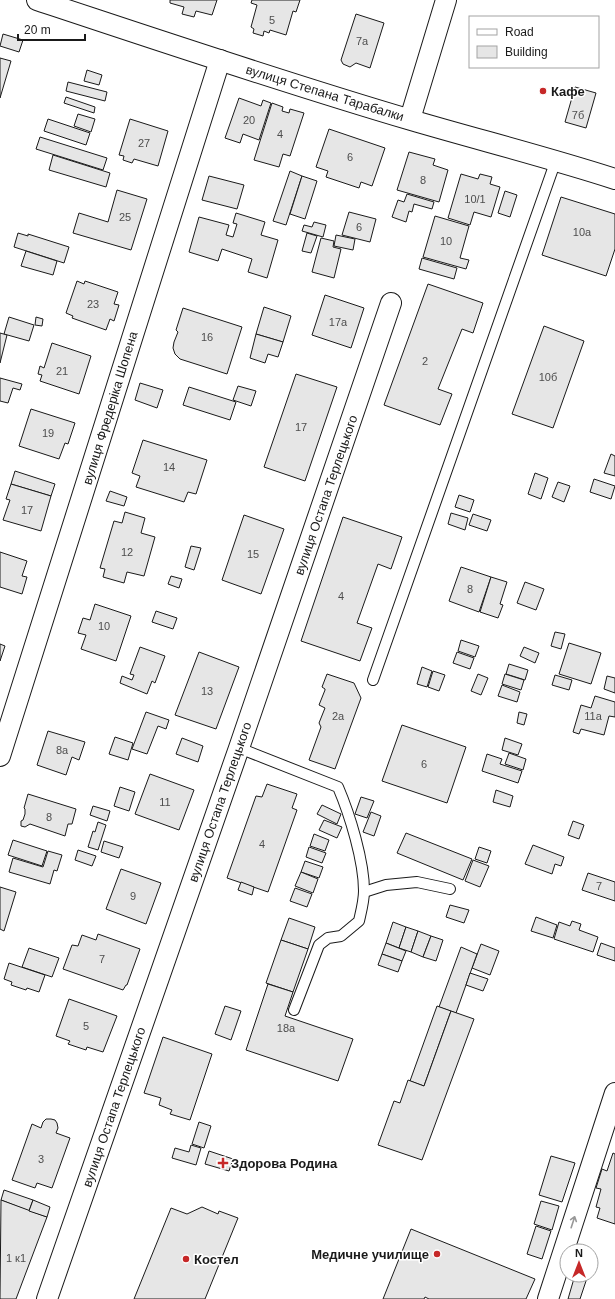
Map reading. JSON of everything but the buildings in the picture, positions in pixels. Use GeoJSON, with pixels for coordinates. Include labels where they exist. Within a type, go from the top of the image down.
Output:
{"type":"FeatureCollection","features":[{"type":"Feature","properties":{"kind":"street","name":"вулиця Степана Тарабалки"},"geometry":{"type":"LineString","coordinates":[[37,0],[220,60],[410,119],[556,160],[615,179]]}},
{"type":"Feature","properties":{"kind":"street"},"geometry":{"type":"LineString","coordinates":[[410,119],[446,0]]}},
{"type":"Feature","properties":{"kind":"street","name":"вулиця Фредеріка Шопена"},"geometry":{"type":"LineString","coordinates":[[0,756],[220,60]]}},
{"type":"Feature","properties":{"kind":"street","name":"вулиця Остапа Терлецького"},"geometry":{"type":"LineString","coordinates":[[47,1299],[239,748],[391,303]]}},
{"type":"Feature","properties":{"kind":"street"},"geometry":{"type":"LineString","coordinates":[[548,1299],[615,1093]]}},
{"type":"Feature","properties":{"kind":"lane"},"geometry":{"type":"LineString","coordinates":[[372,680],[556,160]]}},
{"type":"Feature","properties":{"kind":"lane"},"geometry":{"type":"LineString","coordinates":[[239,748],[338,787],[345,804],[362,864],[364,892],[359,921],[341,936],[328,938],[319,945],[294,1010]]}},
{"type":"Feature","properties":{"kind":"lane"},"geometry":{"type":"LineString","coordinates":[[364,892],[386,885],[417,882],[450,889]]}},
{"type":"Feature","properties":{"kind":"place","name":"Кафе"},"geometry":{"type":"Point","coordinates":[543,91]}},
{"type":"Feature","properties":{"kind":"place","name":"Здорова Родина"},"geometry":{"type":"Point","coordinates":[223,1163]}},
{"type":"Feature","properties":{"kind":"place","name":"Медичне училище"},"geometry":{"type":"Point","coordinates":[437,1254]}},
{"type":"Feature","properties":{"kind":"place","name":"Костел"},"geometry":{"type":"Point","coordinates":[186,1259]}}]}
